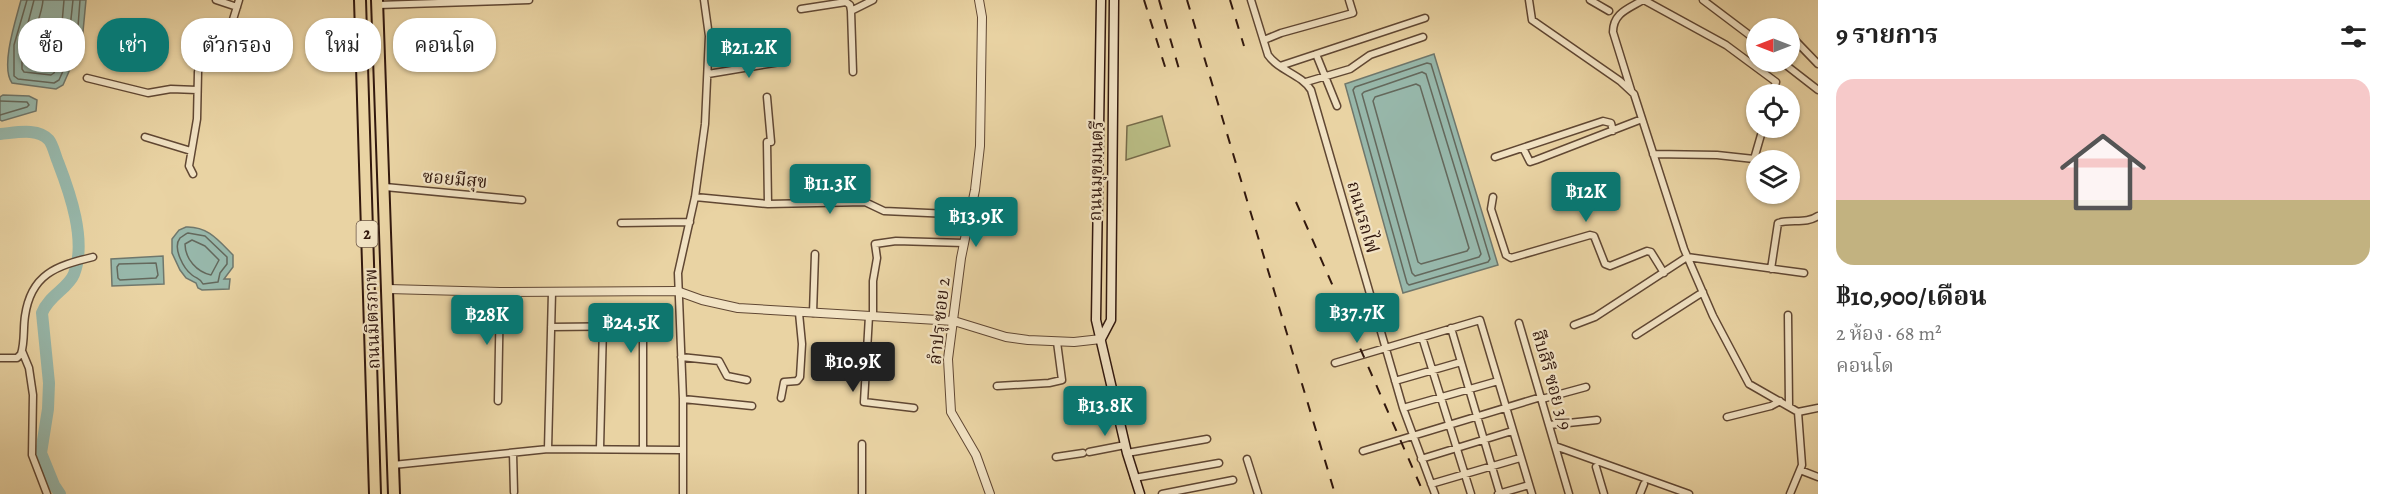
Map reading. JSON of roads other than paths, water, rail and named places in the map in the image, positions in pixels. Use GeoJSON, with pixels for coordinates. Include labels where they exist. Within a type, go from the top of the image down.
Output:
{"type":"FeatureCollection","features":[{"type":"Feature","properties":{"kind":"highway","name":"ถนนมิตรภาพ"},"geometry":{"type":"LineString","coordinates":[[360,0],[375,494]]}},
{"type":"Feature","properties":{"kind":"highway","name":"ถนนมิตรภาพ"},"geometry":{"type":"LineString","coordinates":[[377,3],[394,494]]}},
{"type":"Feature","properties":{"kind":"main road","name":"ถนนมุขมนตรี"},"geometry":{"type":"LineString","coordinates":[[1101,0],[1096,320],[1126,449],[1140,494]]}},
{"type":"Feature","properties":{"kind":"main road","name":"ถนนมุขมนตรี"},"geometry":{"type":"LineString","coordinates":[[1101,339],[1111,320],[1114,0]]}},
{"type":"Feature","properties":{"kind":"street"},"geometry":{"type":"LineString","coordinates":[[193,174],[189,166],[197,119],[197,90],[202,56],[213,41],[231,26],[238,3],[216,0]]}},
{"type":"Feature","properties":{"kind":"street"},"geometry":{"type":"LineString","coordinates":[[377,3],[529,0]]}},
{"type":"Feature","properties":{"kind":"street"},"geometry":{"type":"LineString","coordinates":[[683,494],[681,357],[677,291],[678,273],[695,197],[708,74],[709,36],[704,0]]}},
{"type":"Feature","properties":{"kind":"street"},"geometry":{"type":"LineString","coordinates":[[851,11],[873,0]]}},
{"type":"Feature","properties":{"kind":"street","name":"ลำปรุ ซอย 2"},"geometry":{"type":"LineString","coordinates":[[979,0],[982,17],[982,124],[975,190],[964,243],[948,359],[951,412],[976,455],[990,494]]}},
{"type":"Feature","properties":{"kind":"street"},"geometry":{"type":"LineString","coordinates":[[1251,0],[1268,55],[1280,66],[1306,82],[1350,69],[1366,57],[1423,37]]}},
{"type":"Feature","properties":{"kind":"street"},"geometry":{"type":"LineString","coordinates":[[1264,40],[1353,13],[1349,0]]}},
{"type":"Feature","properties":{"kind":"street"},"geometry":{"type":"LineString","coordinates":[[1529,0],[1532,20],[1620,81],[1634,94],[1687,257],[1749,384],[1798,412],[1818,408]]}},
{"type":"Feature","properties":{"kind":"street"},"geometry":{"type":"LineString","coordinates":[[1590,0],[1609,11]]}},
{"type":"Feature","properties":{"kind":"street"},"geometry":{"type":"LineString","coordinates":[[1631,91],[1613,32],[1613,23],[1618,15],[1643,0],[1726,45],[1776,82],[1775,84]]}},
{"type":"Feature","properties":{"kind":"street"},"geometry":{"type":"LineString","coordinates":[[1703,0],[1746,32]]}},
{"type":"Feature","properties":{"kind":"street"},"geometry":{"type":"LineString","coordinates":[[801,9],[846,2],[850,5],[853,72]]}},
{"type":"Feature","properties":{"kind":"street"},"geometry":{"type":"LineString","coordinates":[[1280,66],[1425,18]]}},
{"type":"Feature","properties":{"kind":"street"},"geometry":{"type":"LineString","coordinates":[[1800,45],[1818,64]]}},
{"type":"Feature","properties":{"kind":"street"},"geometry":{"type":"LineString","coordinates":[[1316,54],[1337,106]]}},
{"type":"Feature","properties":{"kind":"street"},"geometry":{"type":"LineString","coordinates":[[708,74],[786,61]]}},
{"type":"Feature","properties":{"kind":"street"},"geometry":{"type":"LineString","coordinates":[[1795,72],[1818,90]]}},
{"type":"Feature","properties":{"kind":"street"},"geometry":{"type":"LineString","coordinates":[[87,78],[148,93],[171,89],[197,90]]}},
{"type":"Feature","properties":{"kind":"street","name":"ถนนรถไฟ"},"geometry":{"type":"LineString","coordinates":[[1306,82],[1311,90],[1403,408],[1435,494]]}},
{"type":"Feature","properties":{"kind":"street"},"geometry":{"type":"LineString","coordinates":[[767,96],[768,204]]}},
{"type":"Feature","properties":{"kind":"street"},"geometry":{"type":"LineString","coordinates":[[1523,148],[1530,162],[1642,119]]}},
{"type":"Feature","properties":{"kind":"street"},"geometry":{"type":"LineString","coordinates":[[1495,157],[1603,121],[1611,123],[1614,131]]}},
{"type":"Feature","properties":{"kind":"street"},"geometry":{"type":"LineString","coordinates":[[145,137],[191,151]]}},
{"type":"Feature","properties":{"kind":"street"},"geometry":{"type":"LineString","coordinates":[[1653,154],[1717,155],[1754,159],[1760,138]]}},
{"type":"Feature","properties":{"kind":"street","name":"ซอยมีสุข"},"geometry":{"type":"LineString","coordinates":[[385,188],[522,200]]}},
{"type":"Feature","properties":{"kind":"street"},"geometry":{"type":"LineString","coordinates":[[1493,196],[1491,209],[1506,255],[1511,258],[1590,235],[1594,236],[1605,264],[1610,266],[1647,251],[1651,252],[1664,273]]}},
{"type":"Feature","properties":{"kind":"street"},"geometry":{"type":"LineString","coordinates":[[695,197],[768,204],[865,202],[884,211],[950,214],[957,216],[967,231]]}},
{"type":"Feature","properties":{"kind":"street"},"geometry":{"type":"LineString","coordinates":[[1771,269],[1778,223],[1786,220],[1812,220],[1818,216]]}},
{"type":"Feature","properties":{"kind":"street"},"geometry":{"type":"LineString","coordinates":[[621,223],[690,222]]}},
{"type":"Feature","properties":{"kind":"street"},"geometry":{"type":"LineString","coordinates":[[915,408],[864,402],[873,281],[877,258],[875,244],[896,241],[964,243]]}},
{"type":"Feature","properties":{"kind":"street"},"geometry":{"type":"LineString","coordinates":[[813,313],[815,254]]}},
{"type":"Feature","properties":{"kind":"street"},"geometry":{"type":"LineString","coordinates":[[47,494],[32,455],[33,395],[29,368],[22,350],[25,317],[30,294],[42,276],[58,267],[93,257]]}},
{"type":"Feature","properties":{"kind":"street"},"geometry":{"type":"LineString","coordinates":[[1574,326],[1595,317],[1687,257],[1804,273]]}},
{"type":"Feature","properties":{"kind":"street"},"geometry":{"type":"LineString","coordinates":[[388,289],[500,292],[677,291],[723,306],[799,313],[954,321],[1006,337],[1057,342],[1101,339]]}},
{"type":"Feature","properties":{"kind":"street"},"geometry":{"type":"LineString","coordinates":[[498,401],[500,292]]}},
{"type":"Feature","properties":{"kind":"street"},"geometry":{"type":"LineString","coordinates":[[548,449],[552,292]]}},
{"type":"Feature","properties":{"kind":"street"},"geometry":{"type":"LineString","coordinates":[[1636,335],[1703,292]]}},
{"type":"Feature","properties":{"kind":"street"},"geometry":{"type":"LineString","coordinates":[[781,398],[784,382],[797,381],[800,377],[802,355],[799,313]]}},
{"type":"Feature","properties":{"kind":"street"},"geometry":{"type":"LineString","coordinates":[[1788,315],[1790,406]]}},
{"type":"Feature","properties":{"kind":"street"},"geometry":{"type":"LineString","coordinates":[[1335,363],[1480,320],[1532,494]]}},
{"type":"Feature","properties":{"kind":"street","name":"สืบสิริ ซอย 3/9"},"geometry":{"type":"LineString","coordinates":[[1519,323],[1569,494]]}},
{"type":"Feature","properties":{"kind":"street"},"geometry":{"type":"LineString","coordinates":[[600,448],[603,326]]}},
{"type":"Feature","properties":{"kind":"street"},"geometry":{"type":"LineString","coordinates":[[551,327],[643,326],[643,449]]}},
{"type":"Feature","properties":{"kind":"street"},"geometry":{"type":"LineString","coordinates":[[1451,328],[1499,494],[1529,485]]}},
{"type":"Feature","properties":{"kind":"street"},"geometry":{"type":"LineString","coordinates":[[1422,337],[1471,494]]}},
{"type":"Feature","properties":{"kind":"street"},"geometry":{"type":"LineString","coordinates":[[997,386],[1062,380],[1057,342]]}},
{"type":"Feature","properties":{"kind":"street"},"geometry":{"type":"LineString","coordinates":[[0,358],[17,358],[22,350]]}},
{"type":"Feature","properties":{"kind":"street"},"geometry":{"type":"LineString","coordinates":[[681,357],[716,359],[720,361],[727,376],[747,380]]}},
{"type":"Feature","properties":{"kind":"street"},"geometry":{"type":"LineString","coordinates":[[1395,381],[1461,362]]}},
{"type":"Feature","properties":{"kind":"street"},"geometry":{"type":"LineString","coordinates":[[1403,408],[1498,381]]}},
{"type":"Feature","properties":{"kind":"street"},"geometry":{"type":"LineString","coordinates":[[1363,451],[1505,407],[1586,387]]}},
{"type":"Feature","properties":{"kind":"street"},"geometry":{"type":"LineString","coordinates":[[682,399],[752,406]]}},
{"type":"Feature","properties":{"kind":"street"},"geometry":{"type":"LineString","coordinates":[[1727,417],[1771,406],[1780,400]]}},
{"type":"Feature","properties":{"kind":"street"},"geometry":{"type":"LineString","coordinates":[[1790,494],[1802,465],[1798,412]]}},
{"type":"Feature","properties":{"kind":"street"},"geometry":{"type":"LineString","coordinates":[[1549,425],[1597,420]]}},
{"type":"Feature","properties":{"kind":"street"},"geometry":{"type":"LineString","coordinates":[[1421,459],[1512,431]]}},
{"type":"Feature","properties":{"kind":"street"},"geometry":{"type":"LineString","coordinates":[[1056,457],[1207,439]]}},
{"type":"Feature","properties":{"kind":"street"},"geometry":{"type":"LineString","coordinates":[[862,444],[862,494]]}},
{"type":"Feature","properties":{"kind":"street","name":"สืบสิริ ซอย 3/9"},"geometry":{"type":"LineString","coordinates":[[1555,446],[1670,491],[1689,494]]}},
{"type":"Feature","properties":{"kind":"street"},"geometry":{"type":"LineString","coordinates":[[393,465],[548,449],[681,450]]}},
{"type":"Feature","properties":{"kind":"street"},"geometry":{"type":"LineString","coordinates":[[513,453],[514,492]]}},
{"type":"Feature","properties":{"kind":"street"},"geometry":{"type":"LineString","coordinates":[[1431,484],[1520,458]]}},
{"type":"Feature","properties":{"kind":"street"},"geometry":{"type":"LineString","coordinates":[[1246,459],[1258,494]]}},
{"type":"Feature","properties":{"kind":"street"},"geometry":{"type":"LineString","coordinates":[[1134,478],[1219,463]]}},
{"type":"Feature","properties":{"kind":"street"},"geometry":{"type":"LineString","coordinates":[[1596,467],[1604,494]]}},
{"type":"Feature","properties":{"kind":"street"},"geometry":{"type":"LineString","coordinates":[[1800,470],[1818,477]]}},
{"type":"Feature","properties":{"kind":"street"},"geometry":{"type":"LineString","coordinates":[[1162,494],[1233,480]]}},
{"type":"Feature","properties":{"kind":"street"},"geometry":{"type":"LineString","coordinates":[[1640,494],[1644,484]]}},
{"type":"Feature","properties":{"kind":"water"},"geometry":{"type":"Polygon","coordinates":[[[21,0],[86,0],[84,18],[18,18],[18,72],[69,72],[63,85],[56,89],[12,83],[8,66],[10,43],[21,0]]]}},
{"type":"Feature","properties":{"kind":"water"},"geometry":{"type":"Polygon","coordinates":[[[1434,54],[1498,265],[1403,293],[1345,84],[1434,54]]]}},
{"type":"Feature","properties":{"kind":"water"},"geometry":{"type":"Polygon","coordinates":[[[3,95],[29,96],[37,100],[36,111],[2,121],[0,120],[0,97],[3,95]]]}},
{"type":"Feature","properties":{"kind":"water"},"geometry":{"type":"Polygon","coordinates":[[[194,227],[207,232],[233,255],[233,267],[224,279],[230,279],[229,289],[202,290],[196,283],[186,278],[180,270],[172,253],[172,239],[179,230],[194,227]]]}},
{"type":"Feature","properties":{"kind":"water"},"geometry":{"type":"Polygon","coordinates":[[[163,256],[164,284],[112,286],[111,259],[163,256]]]}},
{"type":"Feature","properties":{"kind":"waterway"},"geometry":{"type":"LineString","coordinates":[[0,134],[32,132],[39,133],[49,140],[67,188],[78,232],[78,261],[74,274],[49,301],[42,313],[49,383],[48,409],[41,453],[60,494]]}},
{"type":"Feature","properties":{"kind":"railway"},"geometry":{"type":"LineString","coordinates":[[1144,0],[1167,73]]}},
{"type":"Feature","properties":{"kind":"railway"},"geometry":{"type":"LineString","coordinates":[[1159,0],[1181,76]]}},
{"type":"Feature","properties":{"kind":"railway"},"geometry":{"type":"LineString","coordinates":[[1187,0],[1335,494]]}},
{"type":"Feature","properties":{"kind":"railway"},"geometry":{"type":"LineString","coordinates":[[1230,0],[1244,46]]}},
{"type":"Feature","properties":{"kind":"railway"},"geometry":{"type":"LineString","coordinates":[[1296,202],[1424,494]]}}]}
